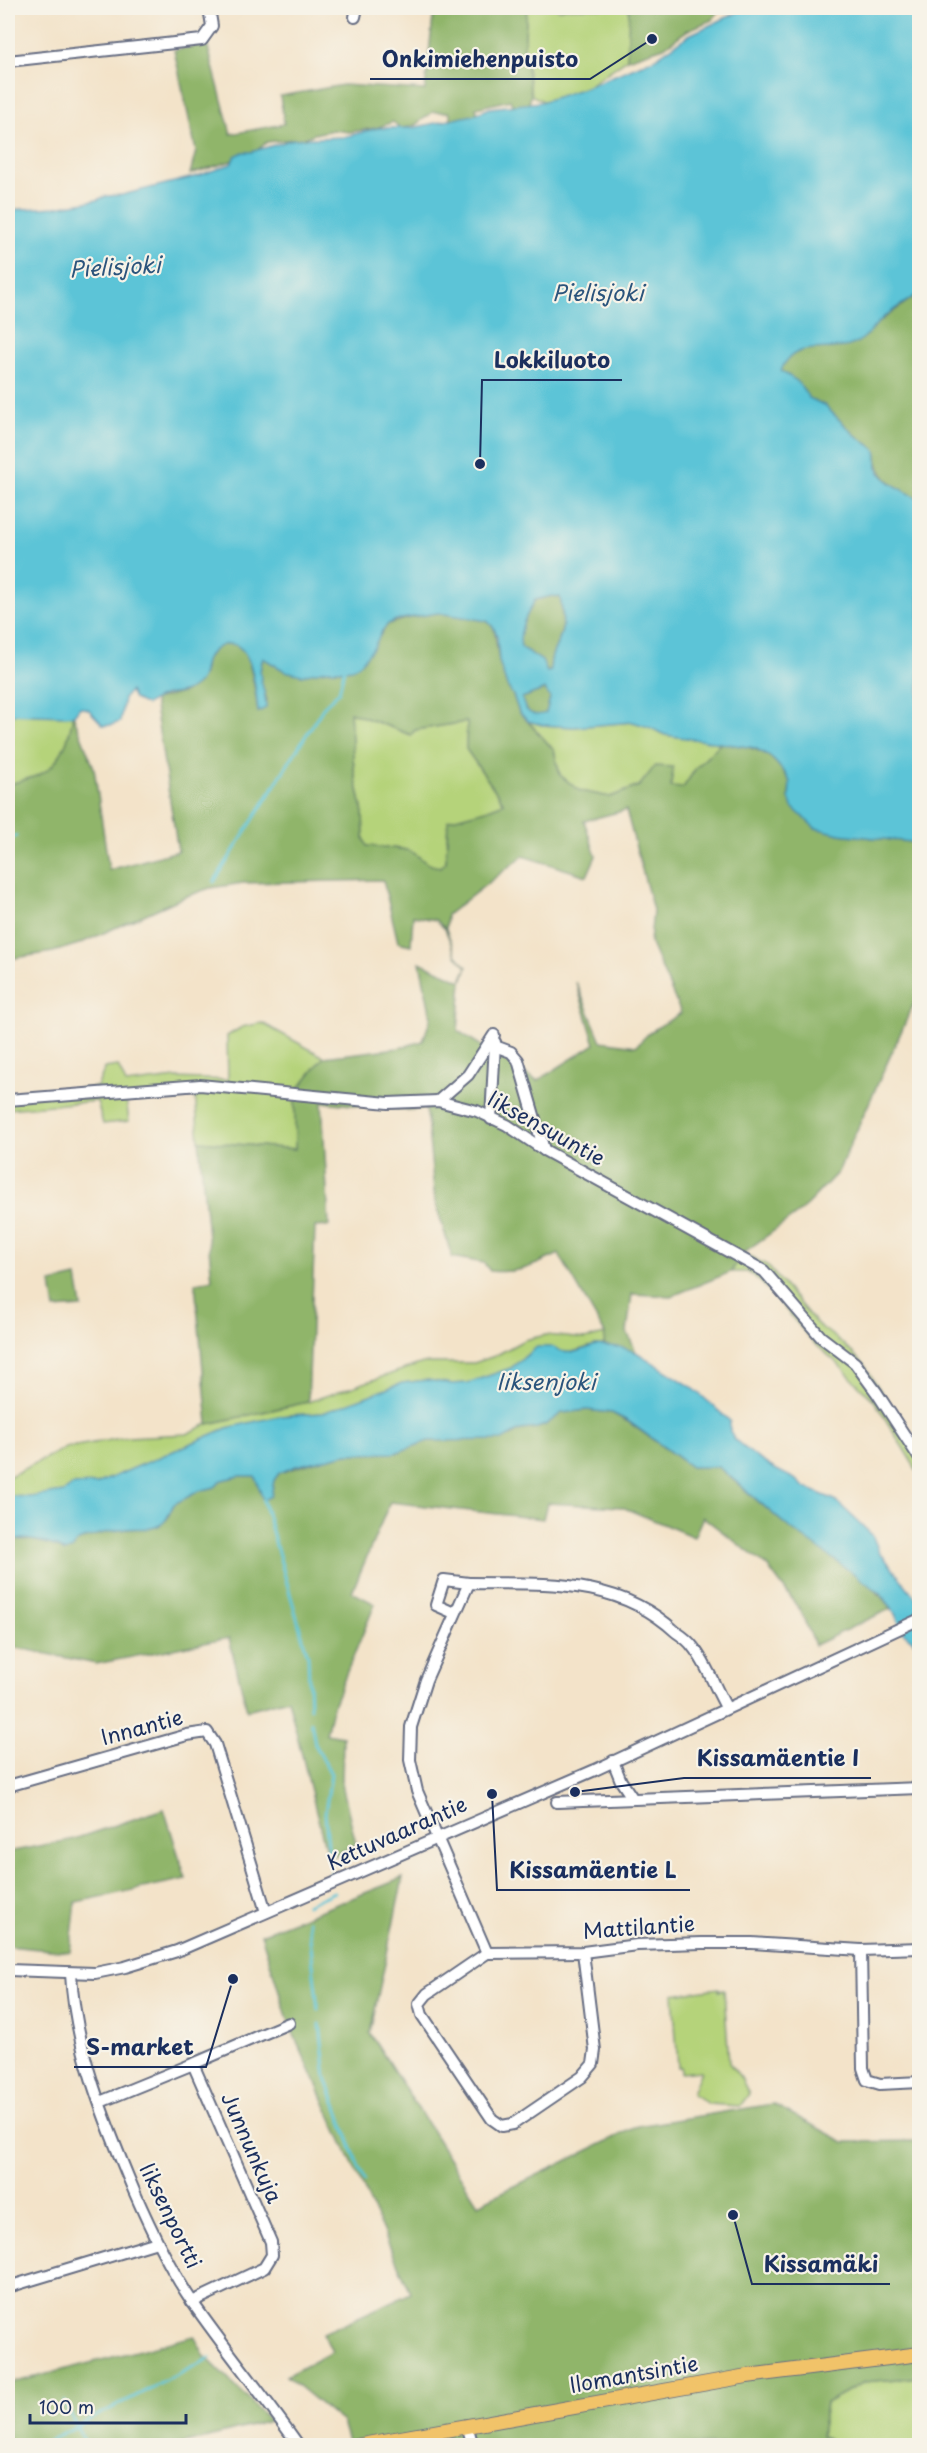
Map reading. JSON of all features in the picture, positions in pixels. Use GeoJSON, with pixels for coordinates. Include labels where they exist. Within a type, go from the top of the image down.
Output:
{"type":"FeatureCollection","features":[{"type":"Feature","properties":{"kind":"main road","name":"Ilomantsintie"},"geometry":{"type":"LineString","coordinates":[[356,2445],[747,2376],[920,2355]]}},
{"type":"Feature","properties":{"kind":"street"},"geometry":{"type":"LineString","coordinates":[[8,61],[202,40],[212,26],[209,8]]}},
{"type":"Feature","properties":{"kind":"street"},"geometry":{"type":"LineString","coordinates":[[438,1101],[468,1074],[494,1035],[491,1119]]}},
{"type":"Feature","properties":{"kind":"street"},"geometry":{"type":"LineString","coordinates":[[495,1046],[511,1052],[518,1060],[544,1150]]}},
{"type":"Feature","properties":{"kind":"street","name":"Iiksensuuntie"},"geometry":{"type":"LineString","coordinates":[[8,1100],[200,1086],[388,1103],[438,1101],[468,1108],[507,1125],[544,1150],[764,1271],[821,1337],[862,1372],[920,1459]]}},
{"type":"Feature","properties":{"kind":"street"},"geometry":{"type":"LineString","coordinates":[[454,1613],[436,1605],[444,1580],[581,1587],[608,1592],[632,1601],[658,1615],[693,1647],[726,1707]]}},
{"type":"Feature","properties":{"kind":"street"},"geometry":{"type":"LineString","coordinates":[[470,1583],[454,1613],[426,1680],[411,1727],[410,1760],[417,1791],[487,1953],[427,1994],[419,2004],[422,2015],[492,2119],[502,2126],[513,2124],[582,2077],[593,2064],[595,2050],[583,1952]]}},
{"type":"Feature","properties":{"kind":"street","name":"Kettuvaarantie"},"geometry":{"type":"LineString","coordinates":[[8,1970],[71,1974],[95,1973],[125,1967],[177,1951],[613,1761],[920,1619]]}},
{"type":"Feature","properties":{"kind":"street","name":"Innantie"},"geometry":{"type":"LineString","coordinates":[[8,1786],[187,1735],[207,1732],[215,1744],[266,1912]]}},
{"type":"Feature","properties":{"kind":"street"},"geometry":{"type":"LineString","coordinates":[[613,1761],[633,1799]]}},
{"type":"Feature","properties":{"kind":"street"},"geometry":{"type":"LineString","coordinates":[[557,1802],[920,1788]]}},
{"type":"Feature","properties":{"kind":"street","name":"Mattilantie"},"geometry":{"type":"LineString","coordinates":[[487,1953],[583,1952],[637,1945],[722,1943],[861,1950],[920,1948]]}},
{"type":"Feature","properties":{"kind":"street"},"geometry":{"type":"LineString","coordinates":[[861,1950],[863,2068],[867,2080],[880,2084],[920,2082]]}},
{"type":"Feature","properties":{"kind":"street","name":"Iiksenportti"},"geometry":{"type":"LineString","coordinates":[[71,1974],[78,2030],[100,2102],[122,2162],[157,2242],[192,2302],[299,2445]]}},
{"type":"Feature","properties":{"kind":"street"},"geometry":{"type":"LineString","coordinates":[[100,2102],[289,2023]]}},
{"type":"Feature","properties":{"kind":"street","name":"Junnunkuja"},"geometry":{"type":"LineString","coordinates":[[192,2302],[264,2268],[272,2255],[271,2242],[193,2064]]}},
{"type":"Feature","properties":{"kind":"street"},"geometry":{"type":"LineString","coordinates":[[8,2287],[157,2242]]}},
{"type":"Feature","properties":{"kind":"street"},"geometry":{"type":"LineString","coordinates":[[467,2425],[473,2445]]}},
{"type":"Feature","properties":{"kind":"green space"},"geometry":{"type":"Polygon","coordinates":[[[434,8],[527,8],[524,48],[531,95],[529,104],[513,107],[510,100],[476,108],[478,116],[459,122],[451,118],[449,112],[433,112],[415,125],[402,129],[393,122],[376,128],[349,132],[333,130],[304,138],[267,142],[253,154],[190,174],[196,151],[174,50],[207,44],[231,134],[284,124],[280,96],[343,85],[425,90],[434,8]]]}},
{"type":"Feature","properties":{"kind":"green space"},"geometry":{"type":"Polygon","coordinates":[[[527,8],[557,8],[559,10],[564,8],[631,8],[627,59],[588,86],[547,103],[531,95],[524,48],[527,8]]]}},
{"type":"Feature","properties":{"kind":"green space"},"geometry":{"type":"Polygon","coordinates":[[[629,8],[722,8],[712,20],[688,30],[664,47],[627,59],[629,8]]]}},
{"type":"Feature","properties":{"kind":"green space"},"geometry":{"type":"Polygon","coordinates":[[[919,293],[919,499],[889,481],[880,469],[876,450],[854,434],[824,405],[808,398],[781,371],[784,361],[800,349],[879,322],[919,293]]]}},
{"type":"Feature","properties":{"kind":"green space"},"geometry":{"type":"Polygon","coordinates":[[[552,596],[560,597],[563,626],[552,655],[551,671],[547,672],[542,661],[521,647],[520,634],[523,622],[535,600],[552,596]]]}},
{"type":"Feature","properties":{"kind":"green space"},"geometry":{"type":"Polygon","coordinates":[[[438,613],[479,619],[487,621],[494,628],[499,661],[519,712],[554,750],[560,775],[580,791],[610,797],[639,786],[655,766],[673,767],[671,787],[683,788],[696,768],[722,742],[754,749],[770,757],[790,782],[789,798],[839,834],[919,843],[919,992],[838,1172],[800,1212],[743,1253],[731,1272],[672,1296],[632,1294],[627,1332],[636,1352],[604,1345],[605,1334],[559,1254],[526,1268],[500,1272],[490,1271],[484,1263],[452,1257],[435,1201],[426,1109],[405,1110],[322,1102],[329,1226],[315,1227],[308,1402],[208,1424],[195,1283],[212,1280],[199,1141],[295,1149],[295,1093],[324,1057],[399,1048],[423,1041],[431,1017],[420,962],[461,981],[467,967],[462,981],[458,1031],[537,1081],[595,1044],[576,982],[601,1041],[636,1046],[650,1032],[681,1013],[650,942],[653,910],[626,810],[584,821],[596,856],[587,876],[523,856],[447,915],[446,929],[456,955],[445,929],[436,920],[413,916],[411,945],[398,942],[383,880],[243,883],[210,888],[184,897],[79,944],[53,952],[8,959],[8,785],[39,775],[53,764],[67,741],[73,715],[94,768],[109,870],[178,851],[154,700],[185,692],[204,675],[206,662],[211,652],[229,643],[238,646],[250,665],[258,712],[267,700],[259,675],[263,658],[285,671],[344,670],[361,663],[388,624],[438,613]],[[350,712],[354,770],[367,846],[406,850],[428,864],[440,867],[446,862],[448,820],[504,803],[466,749],[467,722],[415,730],[411,735],[350,712]]]}},
{"type":"Feature","properties":{"kind":"green space"},"geometry":{"type":"Polygon","coordinates":[[[545,689],[550,698],[546,714],[530,713],[522,698],[545,689]]]}},
{"type":"Feature","properties":{"kind":"green space"},"geometry":{"type":"Polygon","coordinates":[[[350,712],[411,735],[415,730],[467,722],[466,749],[504,803],[448,820],[446,862],[439,867],[428,864],[406,850],[367,846],[354,770],[350,712]]]}},
{"type":"Feature","properties":{"kind":"green space"},"geometry":{"type":"Polygon","coordinates":[[[8,714],[73,715],[67,741],[53,764],[39,775],[8,785],[8,714]]]}},
{"type":"Feature","properties":{"kind":"green space"},"geometry":{"type":"Polygon","coordinates":[[[528,721],[542,725],[574,727],[633,722],[665,735],[722,742],[696,768],[683,788],[639,786],[610,797],[580,791],[560,775],[554,750],[528,721]]]}},
{"type":"Feature","properties":{"kind":"green space"},"geometry":{"type":"Polygon","coordinates":[[[262,1023],[324,1057],[295,1093],[296,1149],[199,1141],[195,1094],[174,1092],[126,1099],[129,1121],[103,1124],[97,1101],[8,1109],[8,1095],[97,1087],[105,1068],[118,1066],[126,1084],[176,1078],[228,1080],[227,1036],[242,1027],[262,1023]]]}},
{"type":"Feature","properties":{"kind":"green space"},"geometry":{"type":"Polygon","coordinates":[[[743,1253],[767,1265],[816,1323],[863,1363],[919,1452],[919,1474],[875,1402],[813,1342],[770,1291],[755,1277],[747,1272],[731,1272],[743,1253]]]}},
{"type":"Feature","properties":{"kind":"green space"},"geometry":{"type":"Polygon","coordinates":[[[77,1277],[82,1307],[55,1309],[51,1283],[77,1277]]]}},
{"type":"Feature","properties":{"kind":"green space"},"geometry":{"type":"Polygon","coordinates":[[[605,1334],[604,1345],[595,1345],[569,1353],[529,1353],[511,1368],[468,1383],[452,1384],[427,1380],[402,1383],[323,1413],[288,1415],[227,1428],[97,1484],[73,1485],[64,1492],[30,1497],[8,1496],[8,1477],[65,1448],[127,1437],[187,1434],[208,1424],[308,1402],[423,1363],[474,1363],[495,1356],[524,1340],[546,1335],[585,1339],[605,1334]]]}},
{"type":"Feature","properties":{"kind":"green space"},"geometry":{"type":"Polygon","coordinates":[[[587,1410],[612,1413],[691,1467],[718,1467],[786,1525],[864,1579],[892,1608],[815,1645],[800,1610],[768,1567],[703,1517],[694,1537],[622,1507],[547,1503],[543,1519],[390,1502],[352,1592],[375,1604],[332,1708],[326,1734],[343,1737],[342,1784],[356,1844],[328,1859],[288,1699],[247,1710],[229,1638],[96,1664],[19,1648],[8,1649],[8,1539],[32,1540],[57,1546],[110,1531],[158,1526],[167,1519],[174,1504],[199,1491],[215,1487],[222,1480],[239,1476],[255,1476],[260,1492],[271,1496],[274,1480],[279,1473],[321,1460],[346,1454],[395,1453],[428,1441],[511,1436],[520,1430],[545,1425],[562,1413],[587,1410]]]}},
{"type":"Feature","properties":{"kind":"green space"},"geometry":{"type":"Polygon","coordinates":[[[164,1809],[186,1879],[76,1902],[70,1952],[8,1946],[8,1852],[74,1839],[164,1809]]]}},
{"type":"Feature","properties":{"kind":"green space"},"geometry":{"type":"Polygon","coordinates":[[[403,1878],[370,2033],[478,2204],[638,2126],[773,2104],[844,2142],[919,2141],[919,2377],[864,2382],[826,2403],[821,2436],[840,2445],[349,2445],[342,2422],[286,2376],[332,2352],[323,2333],[411,2293],[290,2026],[261,1934],[403,1878]]]}},
{"type":"Feature","properties":{"kind":"green space"},"geometry":{"type":"Polygon","coordinates":[[[719,1988],[719,1991],[724,1990],[729,2063],[741,2078],[749,2094],[740,2106],[708,2104],[692,2093],[701,2071],[681,2073],[681,2067],[678,2067],[673,1994],[719,1988]]]}},
{"type":"Feature","properties":{"kind":"green space"},"geometry":{"type":"Polygon","coordinates":[[[194,2336],[205,2356],[270,2421],[178,2445],[8,2445],[8,2384],[194,2336]]]}},
{"type":"Feature","properties":{"kind":"green space"},"geometry":{"type":"Polygon","coordinates":[[[919,2377],[919,2445],[840,2445],[821,2436],[826,2403],[864,2382],[919,2377]]]}},
{"type":"Feature","properties":{"kind":"water","name":"Pielisjoki"},"geometry":{"type":"Polygon","coordinates":[[[747,8],[919,8],[919,293],[884,317],[855,344],[839,348],[800,351],[786,361],[781,371],[797,381],[809,398],[824,405],[854,434],[876,450],[879,471],[888,481],[919,499],[919,843],[839,834],[815,828],[792,807],[789,798],[790,782],[785,773],[771,757],[755,748],[665,735],[633,722],[574,727],[542,725],[528,721],[519,712],[507,686],[499,661],[494,628],[487,621],[438,613],[396,620],[388,624],[374,647],[361,663],[352,669],[326,670],[302,675],[285,671],[263,658],[260,671],[266,708],[258,712],[255,684],[245,653],[239,647],[224,644],[208,656],[201,678],[196,685],[189,690],[163,696],[146,705],[134,699],[130,691],[124,698],[120,722],[111,725],[103,725],[88,709],[80,707],[74,715],[66,716],[8,714],[8,210],[56,207],[97,200],[106,196],[122,195],[198,176],[231,164],[235,156],[243,152],[251,152],[294,139],[344,137],[378,128],[412,128],[473,115],[490,108],[541,102],[584,88],[654,59],[689,35],[747,8]],[[552,596],[535,600],[523,623],[520,635],[521,647],[542,661],[547,672],[551,671],[552,655],[563,626],[560,597],[552,596]],[[545,689],[522,698],[530,713],[537,715],[546,713],[550,698],[545,689]]]}},
{"type":"Feature","properties":{"kind":"water","name":"Iiksenjoki"},"geometry":{"type":"Polygon","coordinates":[[[595,1345],[620,1347],[636,1352],[692,1387],[730,1421],[730,1431],[734,1439],[757,1458],[797,1480],[804,1487],[835,1500],[872,1535],[879,1551],[919,1602],[919,1646],[904,1633],[892,1608],[879,1592],[786,1525],[718,1467],[691,1467],[628,1421],[612,1413],[587,1410],[562,1413],[545,1425],[520,1430],[502,1440],[428,1441],[395,1453],[346,1454],[296,1466],[279,1473],[274,1480],[271,1496],[263,1500],[255,1476],[239,1476],[222,1480],[215,1487],[199,1491],[174,1504],[166,1519],[158,1526],[94,1535],[76,1542],[73,1549],[65,1552],[38,1541],[8,1539],[8,1496],[30,1497],[64,1492],[73,1485],[97,1484],[227,1428],[279,1416],[323,1413],[402,1383],[427,1380],[452,1384],[468,1383],[511,1368],[537,1347],[554,1347],[569,1352],[595,1345]]]}},
{"type":"Feature","properties":{"kind":"waterway"},"geometry":{"type":"LineString","coordinates":[[214,882],[325,705],[339,692],[344,670]]}},
{"type":"Feature","properties":{"kind":"waterway"},"geometry":{"type":"LineString","coordinates":[[8,839],[16,836]]}},
{"type":"Feature","properties":{"kind":"waterway"},"geometry":{"type":"LineString","coordinates":[[263,1500],[308,1656],[310,1708]]}},
{"type":"Feature","properties":{"kind":"waterway"},"geometry":{"type":"LineString","coordinates":[[311,1722],[315,1744],[331,1774],[325,1813],[329,1858]]}},
{"type":"Feature","properties":{"kind":"waterway"},"geometry":{"type":"LineString","coordinates":[[306,1905],[334,1892]]}},
{"type":"Feature","properties":{"kind":"waterway"},"geometry":{"type":"LineString","coordinates":[[308,1920],[318,2010]]}},
{"type":"Feature","properties":{"kind":"waterway"},"geometry":{"type":"LineString","coordinates":[[320,2024],[326,2078],[364,2181]]}},
{"type":"Feature","properties":{"kind":"waterway"},"geometry":{"type":"LineString","coordinates":[[38,2446],[210,2358]]}},
{"type":"Feature","properties":{"kind":"waterway"},"geometry":{"type":"LineString","coordinates":[[64,2402],[84,2441]]}},
{"type":"Feature","properties":{"kind":"place","name":"Onkimiehenpuisto"},"geometry":{"type":"Point","coordinates":[652,39]}},
{"type":"Feature","properties":{"kind":"place","name":"Lokkiluoto"},"geometry":{"type":"Point","coordinates":[480,464]}},
{"type":"Feature","properties":{"kind":"place","name":"Kissamäentie I"},"geometry":{"type":"Point","coordinates":[575,1792]}},
{"type":"Feature","properties":{"kind":"place","name":"Kissamäentie L"},"geometry":{"type":"Point","coordinates":[492,1794]}},
{"type":"Feature","properties":{"kind":"place","name":"S-market"},"geometry":{"type":"Point","coordinates":[233,1979]}},
{"type":"Feature","properties":{"kind":"place","name":"Kissamäki"},"geometry":{"type":"Point","coordinates":[733,2215]}}]}
